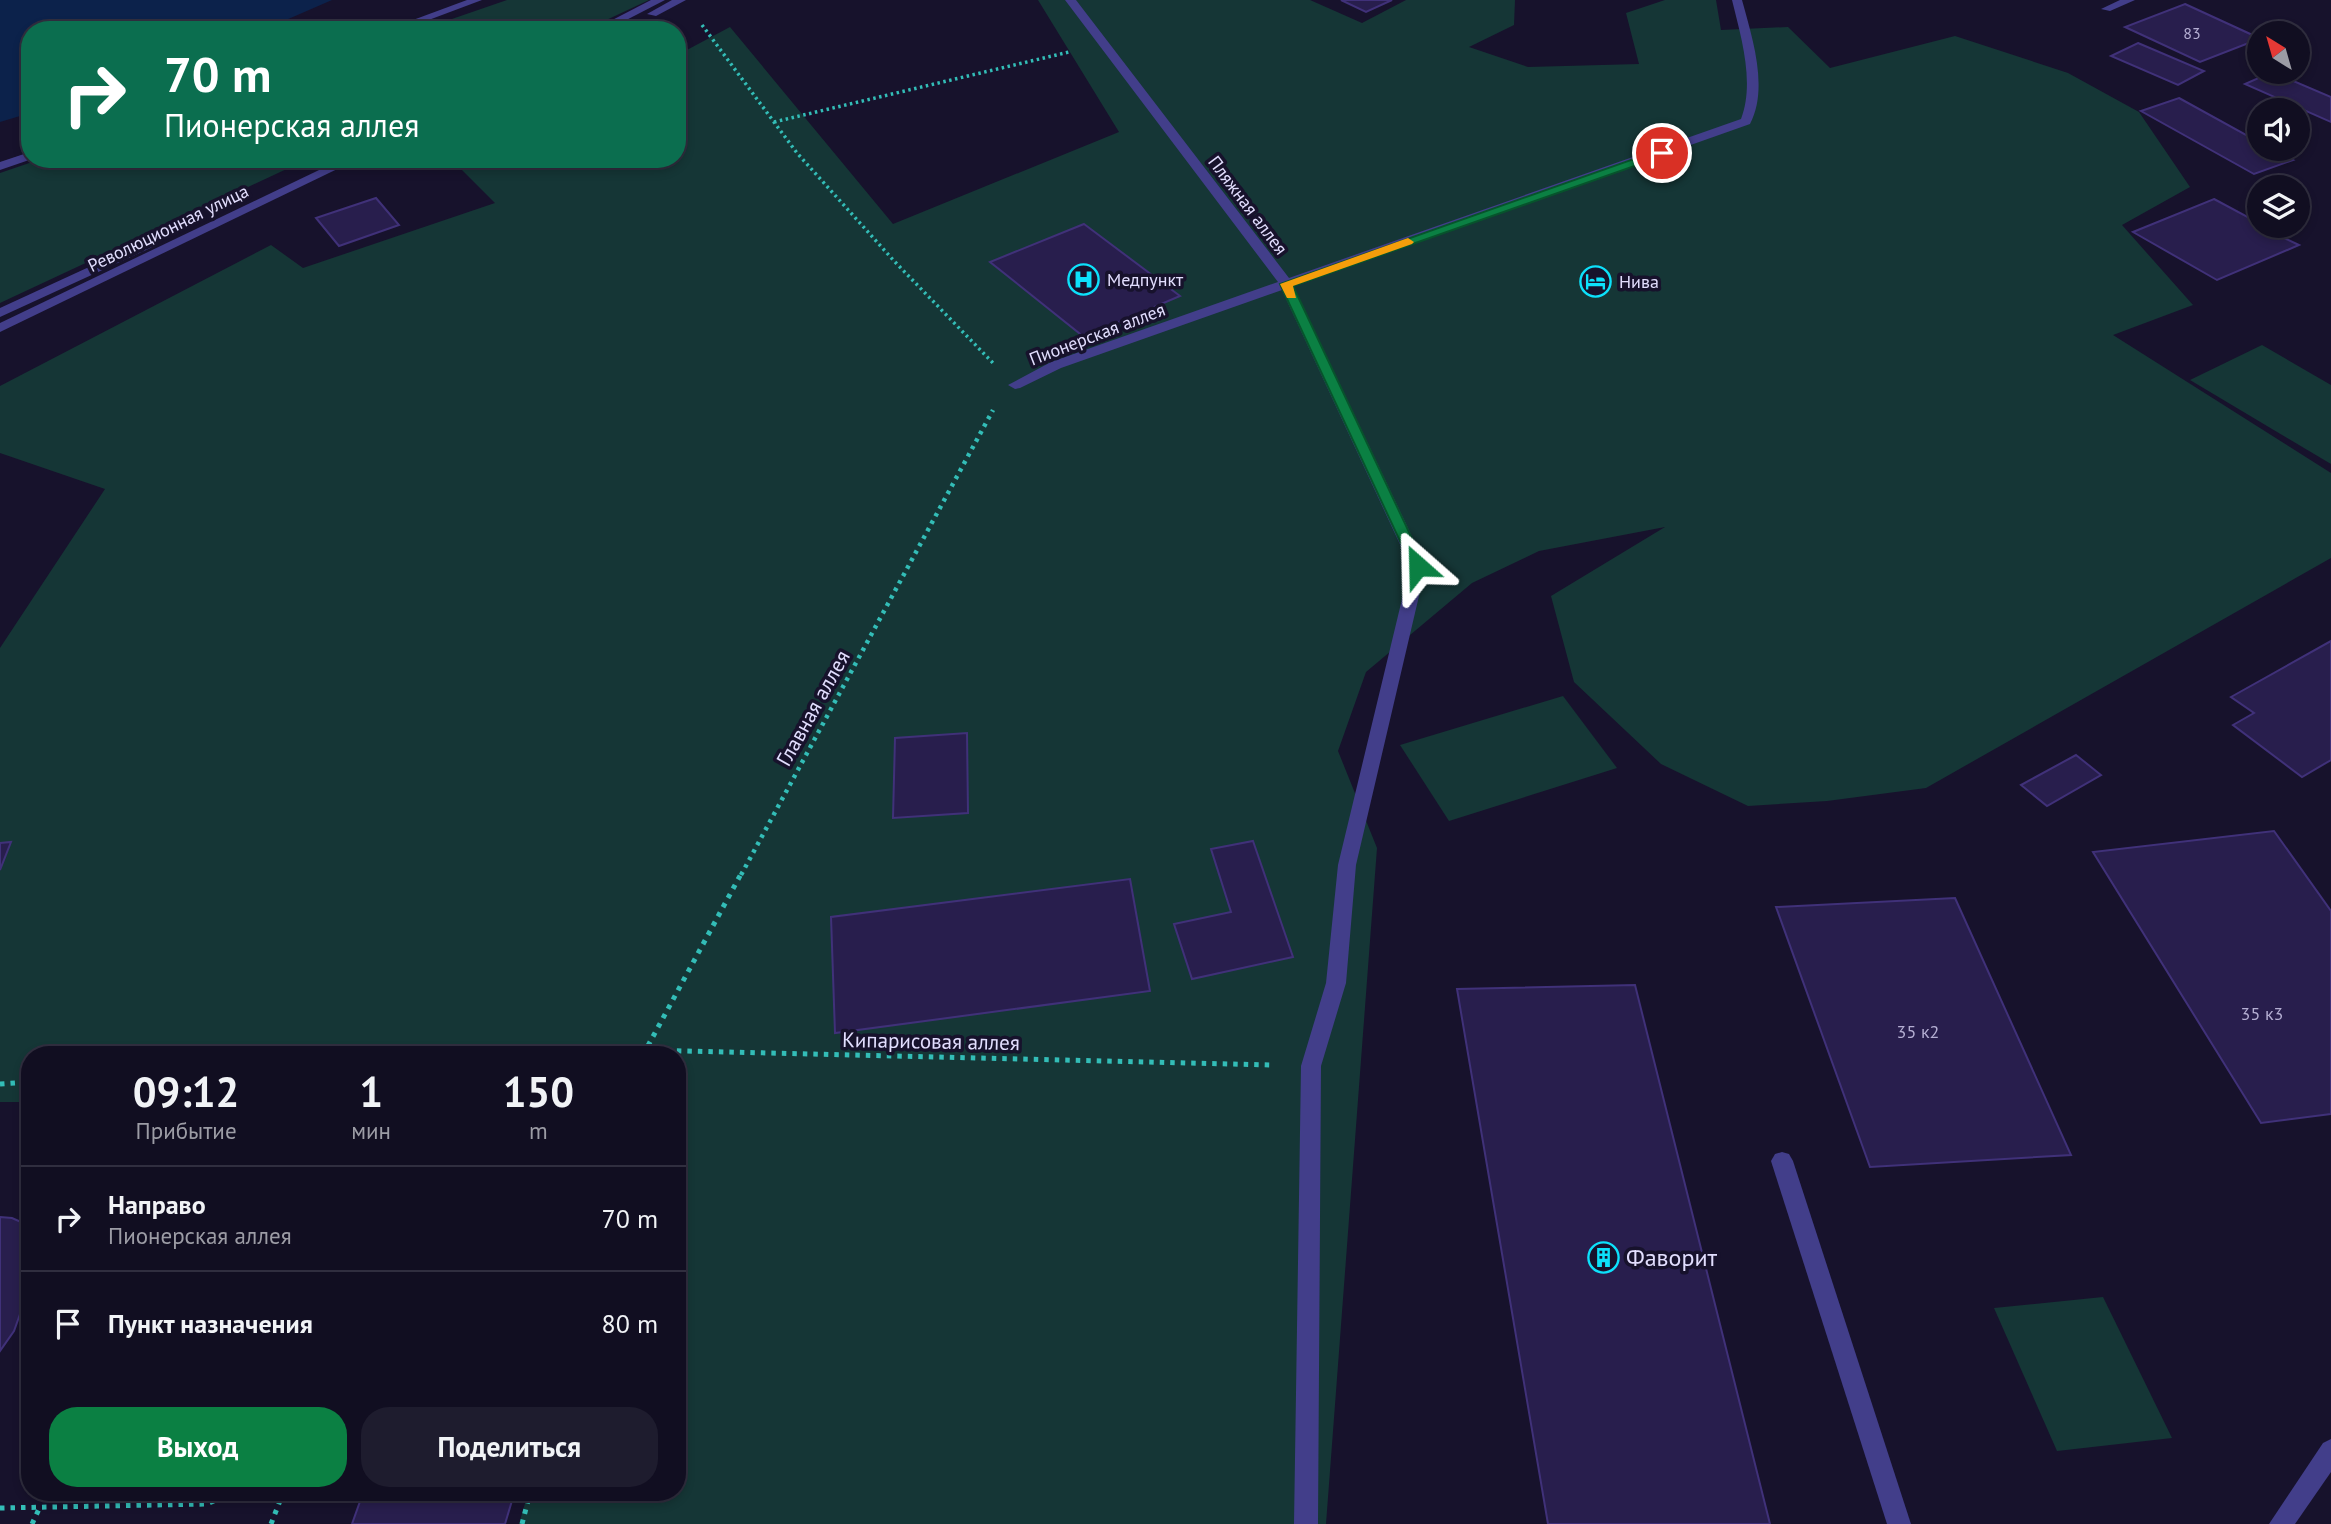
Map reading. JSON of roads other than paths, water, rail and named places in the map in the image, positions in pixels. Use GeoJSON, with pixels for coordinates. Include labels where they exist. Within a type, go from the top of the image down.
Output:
{"type":"FeatureCollection","features":[{"type":"Feature","properties":{"kind":"street"},"geometry":{"type":"LineString","coordinates":[[417,21],[477,0]]}},
{"type":"Feature","properties":{"kind":"street"},"geometry":{"type":"LineString","coordinates":[[617,21],[660,0]]}},
{"type":"Feature","properties":{"kind":"street"},"geometry":{"type":"LineString","coordinates":[[638,21],[681,0]]}},
{"type":"Feature","properties":{"kind":"street","name":"Пляжная аллея"},"geometry":{"type":"LineString","coordinates":[[1070,0],[1286,284],[1418,566],[1347,865],[1336,983],[1311,1066],[1306,1524]]}},
{"type":"Feature","properties":{"kind":"street","name":"Пионерская аллея"},"geometry":{"type":"LineString","coordinates":[[1015,385],[1056,365],[1746,121],[1753,108],[1745,22],[1737,0]]}},
{"type":"Feature","properties":{"kind":"street"},"geometry":{"type":"LineString","coordinates":[[2106,9],[2130,0]]}},
{"type":"Feature","properties":{"kind":"street"},"geometry":{"type":"LineString","coordinates":[[0,166],[21,159]]}},
{"type":"Feature","properties":{"kind":"street","name":"Революционная улица"},"geometry":{"type":"LineString","coordinates":[[0,313],[307,168]]}},
{"type":"Feature","properties":{"kind":"street","name":"Революционная улица"},"geometry":{"type":"LineString","coordinates":[[0,328],[333,168]]}},
{"type":"Feature","properties":{"kind":"street"},"geometry":{"type":"LineString","coordinates":[[1782,1161],[1899,1524]]}},
{"type":"Feature","properties":{"kind":"street"},"geometry":{"type":"LineString","coordinates":[[2281,1524],[2331,1451]]}},
{"type":"Feature","properties":{"kind":"water"},"geometry":{"type":"Polygon","coordinates":[[[0,0],[332,0],[284,21],[21,21],[21,116],[0,122],[0,0]]]}},
{"type":"Feature","properties":{"kind":"place","name":"Медпункт"},"geometry":{"type":"Point","coordinates":[1084,279]}},
{"type":"Feature","properties":{"kind":"place","name":"Нива"},"geometry":{"type":"Point","coordinates":[1596,281]}},
{"type":"Feature","properties":{"kind":"place","name":"Фаворит"},"geometry":{"type":"Point","coordinates":[1603,1257]}}]}
